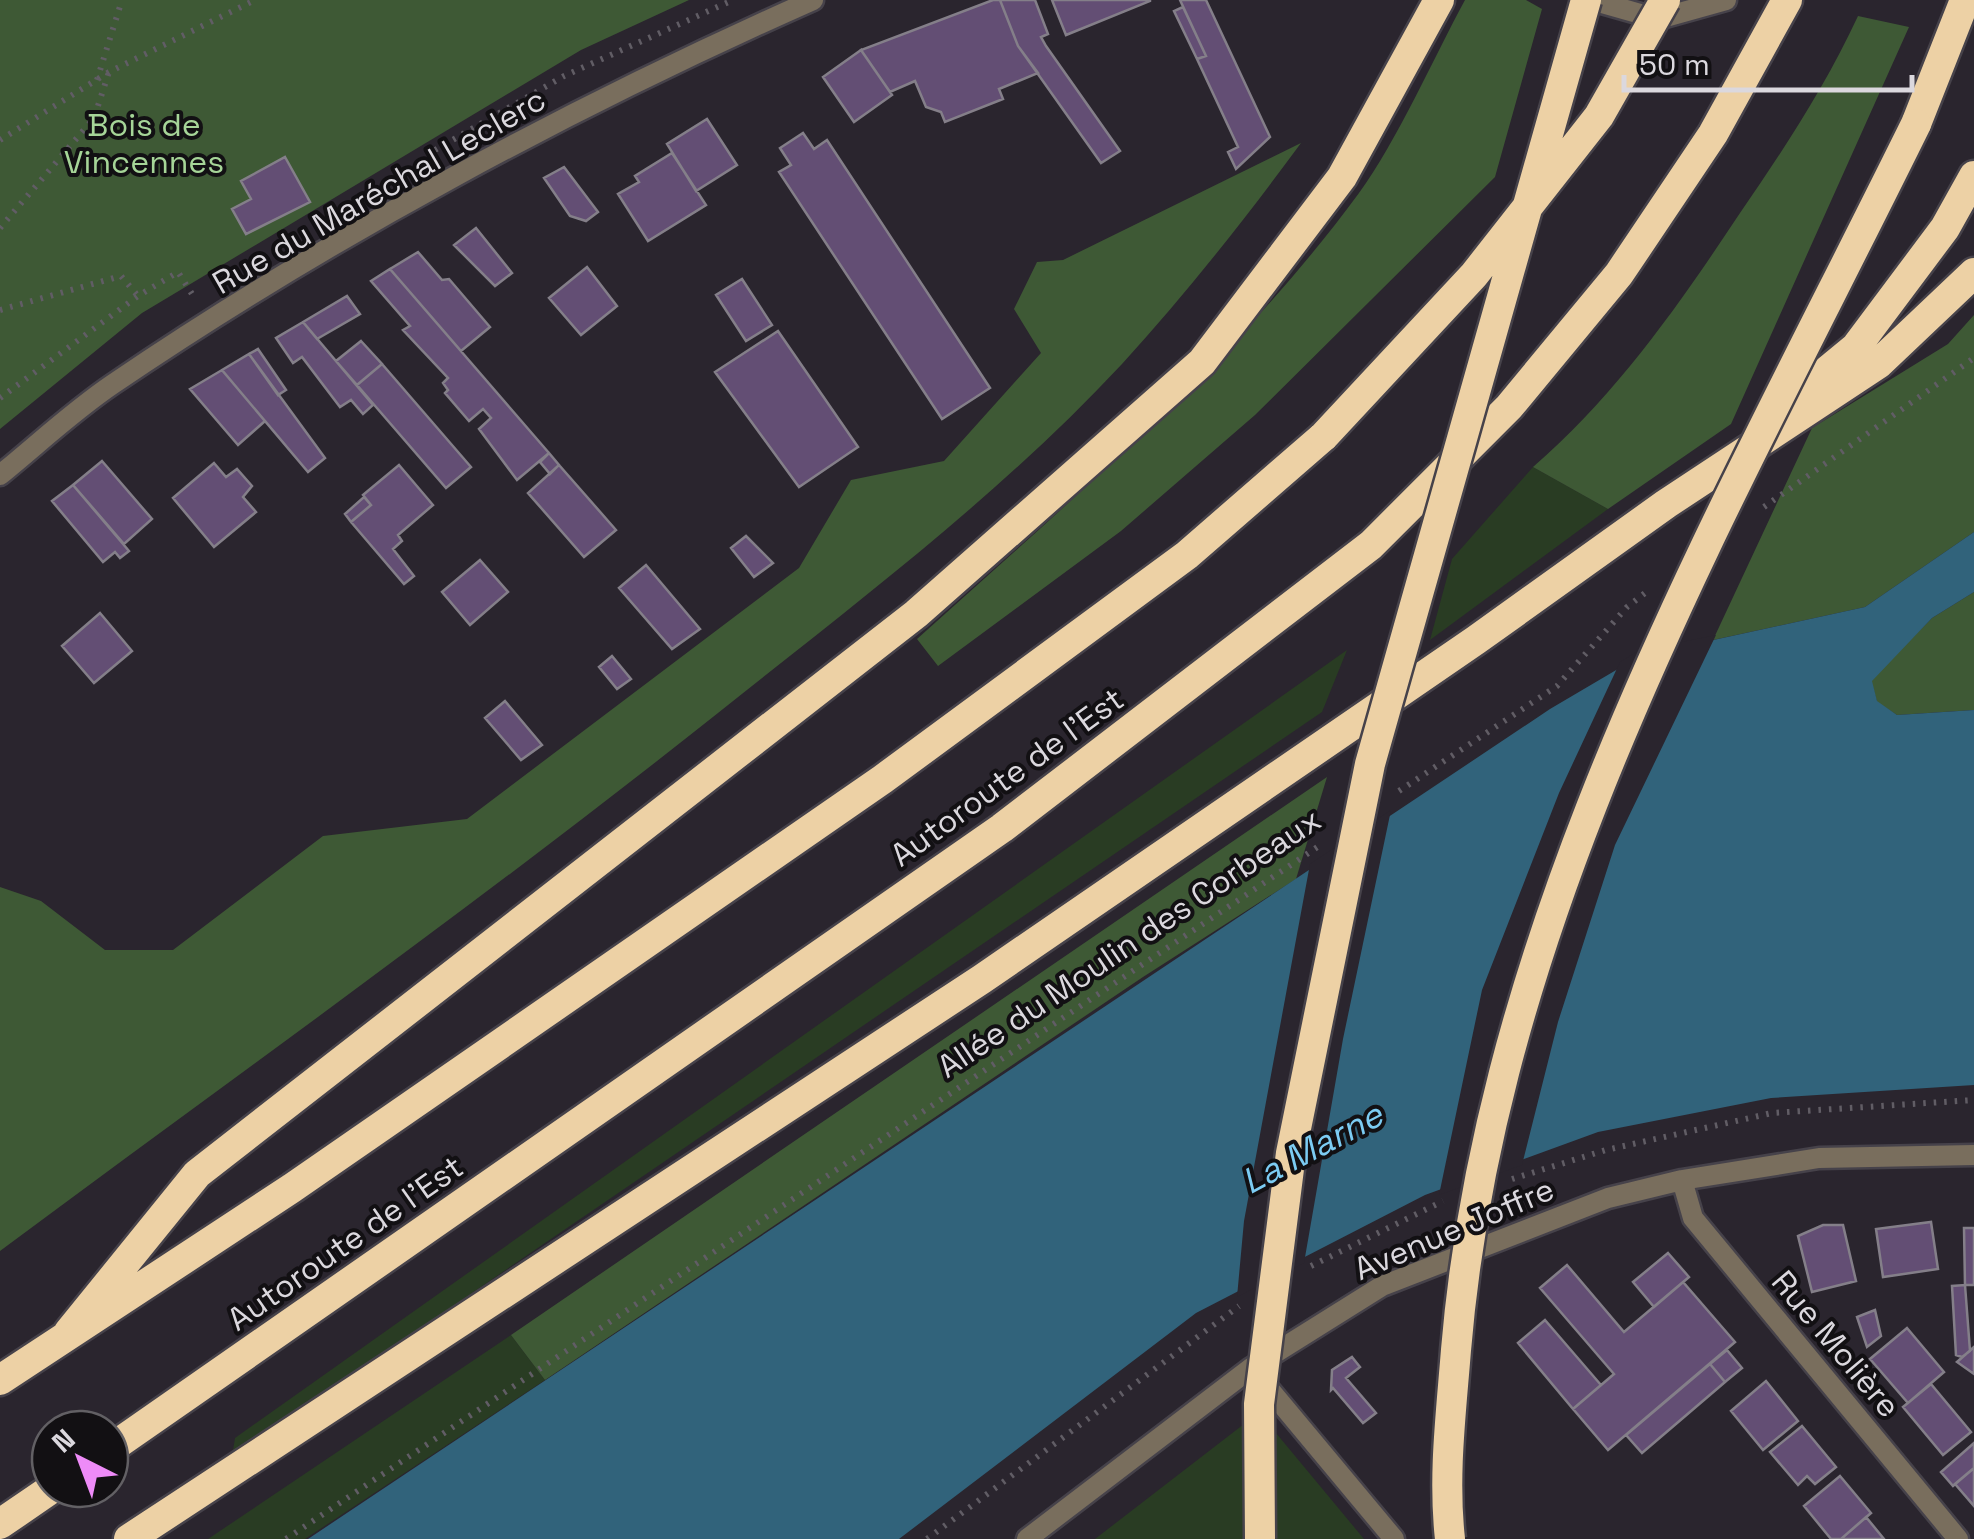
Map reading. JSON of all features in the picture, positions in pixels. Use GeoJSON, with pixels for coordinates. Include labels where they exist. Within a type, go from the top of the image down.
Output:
{"type":"FeatureCollection","features":[{"type":"Feature","properties":{"kind":"highway"},"geometry":{"type":"LineString","coordinates":[[69,1332],[197,1174],[916,614],[1202,362],[1342,177],[1439,0]]}},
{"type":"Feature","properties":{"kind":"highway"},"geometry":{"type":"LineString","coordinates":[[1260,1539],[1258,1404],[1291,1152],[1370,764],[1589,0]]}},
{"type":"Feature","properties":{"kind":"highway"},"geometry":{"type":"LineString","coordinates":[[0,1380],[292,1188],[883,779],[1187,556],[1324,436],[1474,274],[1600,116],[1665,0]]}},
{"type":"Feature","properties":{"kind":"highway","name":"Autoroute de l’Est"},"geometry":{"type":"LineString","coordinates":[[130,1435],[1002,828],[1371,545],[1508,408],[1629,258],[1714,134],[1787,0]]}},
{"type":"Feature","properties":{"kind":"highway"},"geometry":{"type":"LineString","coordinates":[[1450,1539],[1444,1490],[1462,1279],[1508,1055],[1540,948],[1582,827],[1640,693],[1916,124],[1965,0]]}},
{"type":"Feature","properties":{"kind":"highway"},"geometry":{"type":"LineString","coordinates":[[1666,504],[1856,347],[1944,228],[1974,176]]}},
{"type":"Feature","properties":{"kind":"highway"},"geometry":{"type":"LineString","coordinates":[[129,1539],[982,978],[1476,640],[1666,504],[1878,364],[1974,273]]}},
{"type":"Feature","properties":{"kind":"highway"},"geometry":{"type":"LineString","coordinates":[[0,1524],[30,1503]]}},
{"type":"Feature","properties":{"kind":"street","name":"Rue du Maréchal Leclerc"},"geometry":{"type":"LineString","coordinates":[[0,475],[110,386],[322,254],[584,108],[812,0]]}},
{"type":"Feature","properties":{"kind":"street"},"geometry":{"type":"LineString","coordinates":[[1589,0],[1658,19],[1726,0]]}},
{"type":"Feature","properties":{"kind":"street","name":"Avenue Joffre"},"geometry":{"type":"LineString","coordinates":[[1028,1539],[1251,1368],[1382,1286],[1608,1198],[1682,1180],[1819,1158],[1974,1154]]}},
{"type":"Feature","properties":{"kind":"street","name":"Rue Molière"},"geometry":{"type":"LineString","coordinates":[[1682,1180],[1693,1218],[1958,1539]]}},
{"type":"Feature","properties":{"kind":"street"},"geometry":{"type":"LineString","coordinates":[[1251,1368],[1394,1539]]}},
{"type":"Feature","properties":{"kind":"path"},"geometry":{"type":"LineString","coordinates":[[97,80],[122,0]]}},
{"type":"Feature","properties":{"kind":"path"},"geometry":{"type":"LineString","coordinates":[[0,140],[109,72],[255,0]]}},
{"type":"Feature","properties":{"kind":"path"},"geometry":{"type":"LineString","coordinates":[[0,228],[94,118],[109,72]]}},
{"type":"Feature","properties":{"kind":"path"},"geometry":{"type":"LineString","coordinates":[[0,398],[138,296],[178,272],[192,294]]}},
{"type":"Feature","properties":{"kind":"path"},"geometry":{"type":"LineString","coordinates":[[0,310],[121,276],[138,296]]}},
{"type":"Feature","properties":{"kind":"path"},"geometry":{"type":"LineString","coordinates":[[1755,513],[1974,358]]}},
{"type":"Feature","properties":{"kind":"path"},"geometry":{"type":"LineString","coordinates":[[1392,796],[1557,686],[1626,607],[1659,583]]}},
{"type":"Feature","properties":{"kind":"path","name":"Allée du Moulin des Corbeaux"},"geometry":{"type":"LineString","coordinates":[[286,1539],[1326,841]]}},
{"type":"Feature","properties":{"kind":"green space","name":"Bois de Vincennes"},"geometry":{"type":"Polygon","coordinates":[[[0,0],[689,0],[581,50],[142,313],[0,429],[0,0]]]}},
{"type":"Feature","properties":{"kind":"green space"},"geometry":{"type":"Polygon","coordinates":[[[1465,0],[1526,0],[1542,9],[1495,177],[1255,415],[1121,531],[938,666],[917,639],[1150,427],[1259,315],[1311,255],[1387,149],[1465,0]]]}},
{"type":"Feature","properties":{"kind":"green space"},"geometry":{"type":"Polygon","coordinates":[[[1858,16],[1909,27],[1731,424],[1608,509],[1533,467],[1592,409],[1670,315],[1788,141],[1858,16]]]}},
{"type":"Feature","properties":{"kind":"green space"},"geometry":{"type":"Polygon","coordinates":[[[1301,143],[1214,256],[1122,364],[977,503],[875,589],[541,850],[0,1251],[0,887],[41,901],[105,950],[173,950],[323,836],[467,819],[799,568],[851,480],[944,461],[1041,353],[1014,309],[1037,262],[1063,260],[1301,143]]]}},
{"type":"Feature","properties":{"kind":"green space"},"geometry":{"type":"Polygon","coordinates":[[[1974,315],[1974,532],[1865,607],[1713,640],[1812,428],[1948,344],[1974,315]]]}},
{"type":"Feature","properties":{"kind":"green space"},"geometry":{"type":"Polygon","coordinates":[[[1533,467],[1608,509],[1430,640],[1452,559],[1533,467]]]}},
{"type":"Feature","properties":{"kind":"green space"},"geometry":{"type":"Polygon","coordinates":[[[1974,592],[1974,710],[1897,715],[1877,702],[1871,680],[1932,618],[1974,592]]]}},
{"type":"Feature","properties":{"kind":"green space"},"geometry":{"type":"Polygon","coordinates":[[[1347,650],[1322,712],[232,1457],[235,1438],[1347,650]]]}},
{"type":"Feature","properties":{"kind":"green space"},"geometry":{"type":"Polygon","coordinates":[[[1327,777],[1296,879],[1143,977],[545,1380],[511,1335],[1327,777]]]}},
{"type":"Feature","properties":{"kind":"green space"},"geometry":{"type":"Polygon","coordinates":[[[511,1335],[545,1380],[305,1539],[208,1539],[511,1335]]]}},
{"type":"Feature","properties":{"kind":"green space"},"geometry":{"type":"Polygon","coordinates":[[[1244,1424],[1271,1427],[1364,1539],[1095,1539],[1244,1424]]]}},
{"type":"Feature","properties":{"kind":"water","name":"La Marne"},"geometry":{"type":"Polygon","coordinates":[[[1974,532],[1974,592],[1932,618],[1872,681],[1877,701],[1897,715],[1974,710],[1974,1085],[1771,1098],[1598,1132],[1425,1195],[1196,1313],[899,1539],[308,1539],[1550,709],[1640,656],[1865,607],[1974,532]]]}},
{"type":"Feature","properties":{"kind":"pier"},"geometry":{"type":"Polygon","coordinates":[[[1716,635],[1615,845],[1558,1022],[1522,1165],[1439,1195],[1482,990],[1559,793],[1620,662],[1638,651],[1716,635]]]}},
{"type":"Feature","properties":{"kind":"pier"},"geometry":{"type":"Polygon","coordinates":[[[1391,810],[1343,1039],[1304,1263],[1237,1297],[1244,1221],[1310,864],[1391,810]]]}},
{"type":"Feature","properties":{"kind":"building"},"geometry":{"type":"Polygon","coordinates":[[[1000,0],[1018,46],[1038,73],[999,89],[1003,99],[945,122],[941,112],[926,107],[915,81],[890,92],[861,50],[1000,0]]]}},
{"type":"Feature","properties":{"kind":"building"},"geometry":{"type":"Polygon","coordinates":[[[1000,0],[1035,0],[1048,34],[1041,37],[1046,46],[1120,151],[1101,163],[1018,46],[1000,0]]]}},
{"type":"Feature","properties":{"kind":"building"},"geometry":{"type":"Polygon","coordinates":[[[1052,0],[1150,0],[1150,1],[1066,35],[1052,0]]]}},
{"type":"Feature","properties":{"kind":"building"},"geometry":{"type":"Polygon","coordinates":[[[1180,0],[1206,0],[1270,137],[1236,169],[1228,152],[1238,147],[1197,59],[1206,56],[1180,0]]]}},
{"type":"Feature","properties":{"kind":"building"},"geometry":{"type":"Polygon","coordinates":[[[1183,7],[1206,56],[1197,59],[1174,11],[1183,7]]]}},
{"type":"Feature","properties":{"kind":"building"},"geometry":{"type":"Polygon","coordinates":[[[861,50],[892,95],[854,122],[823,77],[861,50]]]}},
{"type":"Feature","properties":{"kind":"building"},"geometry":{"type":"Polygon","coordinates":[[[707,119],[737,165],[696,191],[667,144],[707,119]]]}},
{"type":"Feature","properties":{"kind":"building"},"geometry":{"type":"Polygon","coordinates":[[[803,133],[814,149],[827,140],[990,388],[942,419],[779,172],[791,165],[780,148],[803,133]]]}},
{"type":"Feature","properties":{"kind":"building"},"geometry":{"type":"Polygon","coordinates":[[[672,153],[706,205],[648,241],[618,194],[639,182],[635,176],[672,153]]]}},
{"type":"Feature","properties":{"kind":"building"},"geometry":{"type":"Polygon","coordinates":[[[285,157],[310,202],[246,234],[232,209],[251,199],[241,181],[285,157]]]}},
{"type":"Feature","properties":{"kind":"building"},"geometry":{"type":"Polygon","coordinates":[[[564,167],[598,212],[586,221],[570,216],[544,178],[564,167]]]}},
{"type":"Feature","properties":{"kind":"building"},"geometry":{"type":"Polygon","coordinates":[[[476,228],[512,273],[495,286],[454,245],[476,228]]]}},
{"type":"Feature","properties":{"kind":"building"},"geometry":{"type":"Polygon","coordinates":[[[418,252],[442,280],[449,279],[490,327],[461,351],[390,269],[418,252]]]}},
{"type":"Feature","properties":{"kind":"building"},"geometry":{"type":"Polygon","coordinates":[[[587,267],[617,306],[581,335],[549,298],[587,267]]]}},
{"type":"Feature","properties":{"kind":"building"},"geometry":{"type":"Polygon","coordinates":[[[390,269],[549,453],[517,480],[479,429],[491,418],[483,409],[469,421],[445,393],[448,390],[443,383],[448,378],[403,330],[410,326],[371,281],[390,269]]]}},
{"type":"Feature","properties":{"kind":"building"},"geometry":{"type":"Polygon","coordinates":[[[742,279],[772,325],[746,341],[716,295],[742,279]]]}},
{"type":"Feature","properties":{"kind":"building"},"geometry":{"type":"Polygon","coordinates":[[[347,296],[360,314],[317,339],[303,322],[347,296]]]}},
{"type":"Feature","properties":{"kind":"building"},"geometry":{"type":"Polygon","coordinates":[[[303,322],[373,405],[363,414],[351,400],[340,407],[302,357],[293,363],[276,338],[303,322]]]}},
{"type":"Feature","properties":{"kind":"building"},"geometry":{"type":"Polygon","coordinates":[[[778,331],[858,447],[799,487],[715,372],[778,331]]]}},
{"type":"Feature","properties":{"kind":"building"},"geometry":{"type":"Polygon","coordinates":[[[361,341],[382,364],[357,385],[336,361],[361,341]]]}},
{"type":"Feature","properties":{"kind":"building"},"geometry":{"type":"Polygon","coordinates":[[[258,349],[286,390],[278,395],[249,354],[258,349]]]}},
{"type":"Feature","properties":{"kind":"building"},"geometry":{"type":"Polygon","coordinates":[[[249,354],[325,458],[308,472],[222,370],[249,354]]]}},
{"type":"Feature","properties":{"kind":"building"},"geometry":{"type":"Polygon","coordinates":[[[382,364],[471,467],[446,488],[357,385],[382,364]]]}},
{"type":"Feature","properties":{"kind":"building"},"geometry":{"type":"Polygon","coordinates":[[[222,370],[265,421],[238,445],[190,389],[222,370]]]}},
{"type":"Feature","properties":{"kind":"building"},"geometry":{"type":"Polygon","coordinates":[[[549,453],[559,465],[550,474],[540,462],[549,453]]]}},
{"type":"Feature","properties":{"kind":"building"},"geometry":{"type":"Polygon","coordinates":[[[102,461],[152,519],[124,544],[73,485],[102,461]]]}},
{"type":"Feature","properties":{"kind":"building"},"geometry":{"type":"Polygon","coordinates":[[[214,463],[226,477],[237,469],[252,486],[243,497],[256,512],[214,547],[173,498],[214,463]]]}},
{"type":"Feature","properties":{"kind":"building"},"geometry":{"type":"Polygon","coordinates":[[[399,465],[433,505],[398,535],[402,541],[393,549],[414,576],[404,584],[351,522],[371,505],[363,495],[399,465]]]}},
{"type":"Feature","properties":{"kind":"building"},"geometry":{"type":"Polygon","coordinates":[[[559,465],[616,530],[584,557],[528,493],[559,465]]]}},
{"type":"Feature","properties":{"kind":"building"},"geometry":{"type":"Polygon","coordinates":[[[73,485],[129,551],[120,558],[115,552],[103,562],[52,501],[73,485]]]}},
{"type":"Feature","properties":{"kind":"building"},"geometry":{"type":"Polygon","coordinates":[[[364,497],[371,505],[351,522],[345,514],[364,497]]]}},
{"type":"Feature","properties":{"kind":"building"},"geometry":{"type":"Polygon","coordinates":[[[746,536],[773,563],[754,577],[731,548],[746,536]]]}},
{"type":"Feature","properties":{"kind":"building"},"geometry":{"type":"Polygon","coordinates":[[[480,560],[508,592],[470,625],[442,592],[480,560]]]}},
{"type":"Feature","properties":{"kind":"building"},"geometry":{"type":"Polygon","coordinates":[[[646,565],[700,629],[672,649],[619,588],[646,565]]]}},
{"type":"Feature","properties":{"kind":"building"},"geometry":{"type":"Polygon","coordinates":[[[100,613],[132,651],[94,683],[62,646],[100,613]]]}},
{"type":"Feature","properties":{"kind":"building"},"geometry":{"type":"Polygon","coordinates":[[[612,656],[631,679],[617,689],[599,667],[612,656]]]}},
{"type":"Feature","properties":{"kind":"building"},"geometry":{"type":"Polygon","coordinates":[[[505,701],[542,745],[521,760],[485,718],[505,701]]]}},
{"type":"Feature","properties":{"kind":"building"},"geometry":{"type":"Polygon","coordinates":[[[1931,1222],[1938,1269],[1883,1277],[1876,1229],[1931,1222]]]}},
{"type":"Feature","properties":{"kind":"building"},"geometry":{"type":"Polygon","coordinates":[[[1823,1225],[1843,1225],[1856,1281],[1812,1292],[1798,1236],[1823,1225]]]}},
{"type":"Feature","properties":{"kind":"building"},"geometry":{"type":"Polygon","coordinates":[[[1964,1228],[1974,1228],[1974,1285],[1965,1285],[1964,1228]]]}},
{"type":"Feature","properties":{"kind":"building"},"geometry":{"type":"Polygon","coordinates":[[[1668,1253],[1689,1277],[1654,1307],[1633,1282],[1668,1253]]]}},
{"type":"Feature","properties":{"kind":"building"},"geometry":{"type":"Polygon","coordinates":[[[1567,1265],[1624,1332],[1683,1282],[1735,1342],[1608,1450],[1573,1409],[1614,1374],[1540,1288],[1567,1265]]]}},
{"type":"Feature","properties":{"kind":"building"},"geometry":{"type":"Polygon","coordinates":[[[1965,1285],[1970,1351],[1962,1357],[1956,1355],[1952,1286],[1965,1285]]]}},
{"type":"Feature","properties":{"kind":"building"},"geometry":{"type":"Polygon","coordinates":[[[1875,1310],[1881,1336],[1867,1347],[1857,1317],[1875,1310]]]}},
{"type":"Feature","properties":{"kind":"building"},"geometry":{"type":"Polygon","coordinates":[[[1545,1320],[1601,1385],[1573,1409],[1518,1343],[1545,1320]]]}},
{"type":"Feature","properties":{"kind":"building"},"geometry":{"type":"Polygon","coordinates":[[[1907,1328],[1944,1372],[1908,1403],[1870,1359],[1907,1328]]]}},
{"type":"Feature","properties":{"kind":"building"},"geometry":{"type":"Polygon","coordinates":[[[1974,1347],[1974,1374],[1957,1362],[1974,1347]]]}},
{"type":"Feature","properties":{"kind":"building"},"geometry":{"type":"Polygon","coordinates":[[[1727,1350],[1742,1368],[1725,1382],[1710,1364],[1727,1350]]]}},
{"type":"Feature","properties":{"kind":"building"},"geometry":{"type":"Polygon","coordinates":[[[1352,1357],[1360,1367],[1346,1378],[1376,1413],[1363,1423],[1331,1390],[1332,1370],[1352,1357]]]}},
{"type":"Feature","properties":{"kind":"building"},"geometry":{"type":"Polygon","coordinates":[[[1710,1364],[1725,1382],[1642,1453],[1626,1435],[1710,1364]]]}},
{"type":"Feature","properties":{"kind":"building"},"geometry":{"type":"Polygon","coordinates":[[[1766,1381],[1798,1421],[1763,1450],[1731,1411],[1766,1381]]]}},
{"type":"Feature","properties":{"kind":"building"},"geometry":{"type":"Polygon","coordinates":[[[1931,1384],[1971,1432],[1943,1455],[1903,1407],[1931,1384]]]}},
{"type":"Feature","properties":{"kind":"building"},"geometry":{"type":"Polygon","coordinates":[[[1802,1426],[1836,1467],[1815,1484],[1807,1476],[1798,1485],[1770,1452],[1802,1426]]]}},
{"type":"Feature","properties":{"kind":"building"},"geometry":{"type":"Polygon","coordinates":[[[1974,1443],[1974,1468],[1953,1486],[1941,1472],[1974,1443]]]}},
{"type":"Feature","properties":{"kind":"building"},"geometry":{"type":"Polygon","coordinates":[[[1974,1468],[1974,1506],[1955,1484],[1974,1468]]]}},
{"type":"Feature","properties":{"kind":"building"},"geometry":{"type":"Polygon","coordinates":[[[1840,1476],[1871,1513],[1841,1539],[1831,1539],[1804,1506],[1840,1476]]]}},
{"type":"Feature","properties":{"kind":"building"},"geometry":{"type":"Polygon","coordinates":[[[1866,1517],[1884,1539],[1841,1539],[1866,1517]]]}}]}
